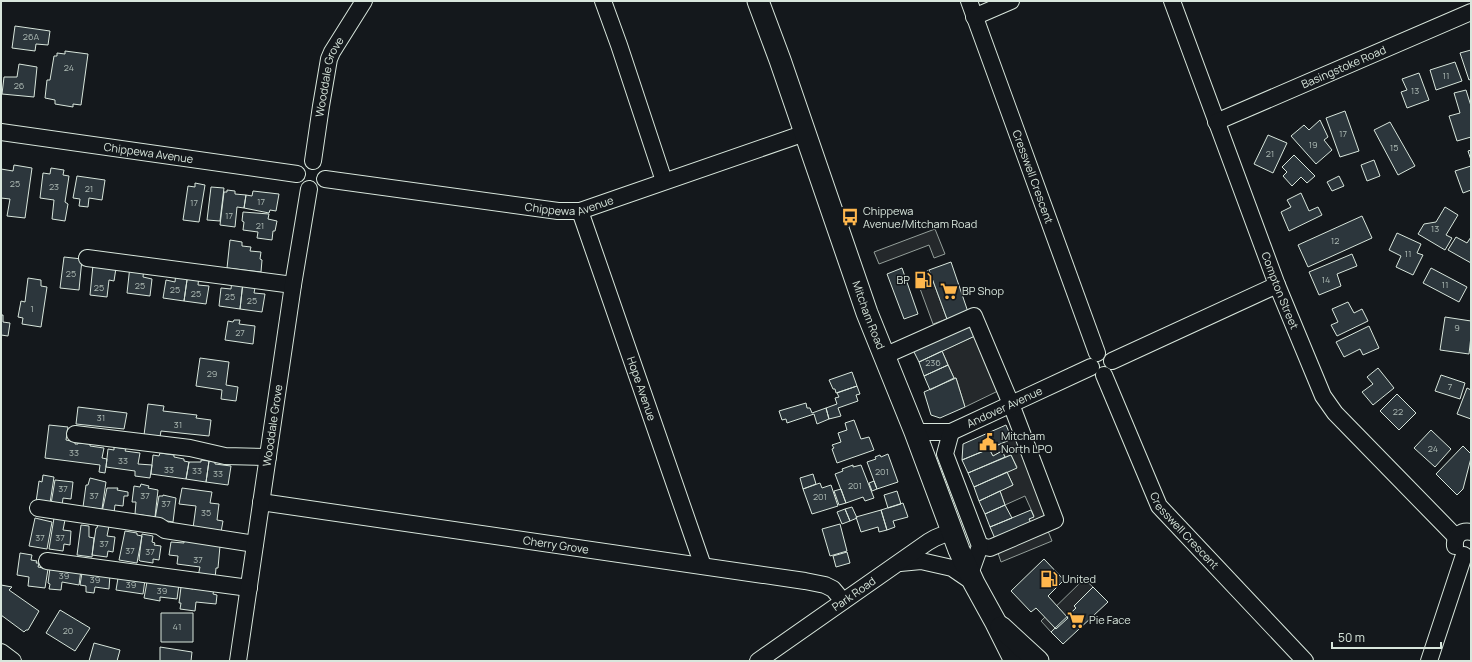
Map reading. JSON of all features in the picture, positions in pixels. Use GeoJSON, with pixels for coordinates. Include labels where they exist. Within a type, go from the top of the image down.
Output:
{"type":"FeatureCollection","features":[{"type":"Feature","properties":{"kind":"main road","name":"Mitcham Road"},"geometry":{"type":"LineString","coordinates":[[758,1],[780,60],[867,313],[972,579],[1015,661]]}},
{"type":"Feature","properties":{"kind":"main road","name":"Mitcham Road"},"geometry":{"type":"LineString","coordinates":[[996,623],[1038,661]]}},
{"type":"Feature","properties":{"kind":"street","name":"Wooddale Grove"},"geometry":{"type":"LineString","coordinates":[[313,161],[320,106],[329,59],[364,1]]}},
{"type":"Feature","properties":{"kind":"street"},"geometry":{"type":"LineString","coordinates":[[602,1],[619,45],[664,182]]}},
{"type":"Feature","properties":{"kind":"street","name":"Cresswell Crescent"},"geometry":{"type":"LineString","coordinates":[[969,1],[1094,360]]}},
{"type":"Feature","properties":{"kind":"street"},"geometry":{"type":"LineString","coordinates":[[974,17],[1011,1]]}},
{"type":"Feature","properties":{"kind":"street","name":"Compton Street"},"geometry":{"type":"LineString","coordinates":[[1172,1],[1277,285],[1323,396],[1336,413],[1467,532]]}},
{"type":"Feature","properties":{"kind":"street","name":"Basingstoke Road"},"geometry":{"type":"LineString","coordinates":[[1216,122],[1471,12]]}},
{"type":"Feature","properties":{"kind":"street","name":"Chippewa Avenue"},"geometry":{"type":"LineString","coordinates":[[1,132],[297,174]]}},
{"type":"Feature","properties":{"kind":"street","name":"Chippewa Avenue"},"geometry":{"type":"LineString","coordinates":[[325,179],[558,211],[580,211],[805,134]]}},
{"type":"Feature","properties":{"kind":"street"},"geometry":{"type":"LineString","coordinates":[[313,161],[318,163],[324,170],[325,179],[320,186],[314,189],[309,189],[305,188],[299,182],[297,174],[298,170],[304,163],[313,161]]}},
{"type":"Feature","properties":{"kind":"street","name":"Wooddale Grove"},"geometry":{"type":"LineString","coordinates":[[238,661],[293,285],[309,189]]}},
{"type":"Feature","properties":{"kind":"street","name":"Hope Avenue"},"geometry":{"type":"LineString","coordinates":[[580,211],[703,566]]}},
{"type":"Feature","properties":{"kind":"street"},"geometry":{"type":"LineString","coordinates":[[87,258],[293,285]]}},
{"type":"Feature","properties":{"kind":"street"},"geometry":{"type":"LineString","coordinates":[[1112,361],[1277,285]]}},
{"type":"Feature","properties":{"kind":"street"},"geometry":{"type":"LineString","coordinates":[[884,356],[974,316],[1011,404],[1056,520],[990,548],[980,546]]}},
{"type":"Feature","properties":{"kind":"street"},"geometry":{"type":"LineString","coordinates":[[1104,353],[1108,355],[1113,364],[1110,371],[1104,375],[1101,375],[1094,372],[1094,360],[1104,353]]}},
{"type":"Feature","properties":{"kind":"street","name":"Andover Avenue"},"geometry":{"type":"LineString","coordinates":[[915,432],[951,432],[1011,404],[1094,360]]}},
{"type":"Feature","properties":{"kind":"street","name":"Cresswell Crescent"},"geometry":{"type":"LineString","coordinates":[[1104,375],[1159,506],[1305,661]]}},
{"type":"Feature","properties":{"kind":"street"},"geometry":{"type":"LineString","coordinates":[[898,563],[921,561],[952,568],[972,579],[980,546],[945,454],[951,432]]}},
{"type":"Feature","properties":{"kind":"street"},"geometry":{"type":"LineString","coordinates":[[75,434],[190,448],[225,456],[268,457]]}},
{"type":"Feature","properties":{"kind":"street"},"geometry":{"type":"LineString","coordinates":[[926,462],[945,454]]}},
{"type":"Feature","properties":{"kind":"street","name":"Cherry Grove"},"geometry":{"type":"LineString","coordinates":[[262,502],[825,585],[833,589],[842,601]]}},
{"type":"Feature","properties":{"kind":"street"},"geometry":{"type":"LineString","coordinates":[[38,508],[160,526],[165,530],[255,544]]}},
{"type":"Feature","properties":{"kind":"street","name":"Park Road"},"geometry":{"type":"LineString","coordinates":[[758,661],[842,601],[935,538],[952,531]]}},
{"type":"Feature","properties":{"kind":"street"},"geometry":{"type":"LineString","coordinates":[[1429,661],[1467,555],[1460,553],[1456,548],[1455,540],[1467,532]]}},
{"type":"Feature","properties":{"kind":"street"},"geometry":{"type":"LineString","coordinates":[[47,561],[249,588]]}},
{"type":"Feature","properties":{"kind":"street"},"geometry":{"type":"LineString","coordinates":[[1,652],[13,661]]}},
{"type":"Feature","properties":{"kind":"shaded area"},"geometry":{"type":"Polygon","coordinates":[[[935,229],[945,254],[934,258],[929,245],[879,264],[874,252],[935,229]]]}},
{"type":"Feature","properties":{"kind":"shaded area"},"geometry":{"type":"Polygon","coordinates":[[[929,270],[947,319],[933,324],[915,275],[929,270]]]}},
{"type":"Feature","properties":{"kind":"shaded area"},"geometry":{"type":"Polygon","coordinates":[[[977,335],[1000,390],[965,407],[956,378],[954,378],[942,351],[977,335]]]}},
{"type":"Feature","properties":{"kind":"shaded area"},"geometry":{"type":"Polygon","coordinates":[[[1018,436],[1048,512],[1044,521],[1032,525],[1029,519],[1034,516],[1025,496],[1005,505],[1000,491],[1013,485],[1007,472],[1017,467],[1011,455],[1005,457],[1002,451],[993,456],[989,449],[1018,436]]]}},
{"type":"Feature","properties":{"kind":"shaded area"},"geometry":{"type":"Polygon","coordinates":[[[1048,531],[1052,541],[1001,562],[998,553],[1048,531]]]}},
{"type":"Feature","properties":{"kind":"shaded area"},"geometry":{"type":"Polygon","coordinates":[[[1084,579],[1093,587],[1076,604],[1076,608],[1051,632],[1041,621],[1084,579]]]}},
{"type":"Feature","properties":{"kind":"building"},"geometry":{"type":"Polygon","coordinates":[[[15,26],[50,31],[48,45],[36,44],[35,51],[12,48],[15,26]]]}},
{"type":"Feature","properties":{"kind":"building"},"geometry":{"type":"Polygon","coordinates":[[[1471,50],[1471,79],[1469,80],[1460,53],[1471,50]]]}},
{"type":"Feature","properties":{"kind":"building"},"geometry":{"type":"Polygon","coordinates":[[[65,51],[88,54],[81,105],[73,104],[73,107],[55,104],[55,100],[45,98],[47,80],[50,80],[54,56],[57,56],[57,53],[65,54],[65,51]]]}},
{"type":"Feature","properties":{"kind":"building"},"geometry":{"type":"Polygon","coordinates":[[[1455,62],[1462,81],[1436,90],[1430,70],[1455,62]]]}},
{"type":"Feature","properties":{"kind":"building"},"geometry":{"type":"Polygon","coordinates":[[[19,64],[37,67],[34,97],[2,94],[4,77],[17,77],[19,64]]]}},
{"type":"Feature","properties":{"kind":"building"},"geometry":{"type":"Polygon","coordinates":[[[1419,73],[1429,100],[1407,108],[1401,92],[1407,90],[1402,79],[1419,73]]]}},
{"type":"Feature","properties":{"kind":"building"},"geometry":{"type":"Polygon","coordinates":[[[1466,90],[1471,106],[1471,137],[1457,141],[1449,116],[1460,113],[1454,93],[1466,90]]]}},
{"type":"Feature","properties":{"kind":"building"},"geometry":{"type":"Polygon","coordinates":[[[1345,111],[1359,151],[1340,157],[1326,118],[1345,111]]]}},
{"type":"Feature","properties":{"kind":"building"},"geometry":{"type":"Polygon","coordinates":[[[1320,120],[1328,137],[1324,140],[1332,150],[1316,164],[1291,136],[1304,125],[1309,130],[1320,120]]]}},
{"type":"Feature","properties":{"kind":"building"},"geometry":{"type":"Polygon","coordinates":[[[1390,122],[1415,166],[1398,175],[1374,130],[1390,122]]]}},
{"type":"Feature","properties":{"kind":"building"},"geometry":{"type":"Polygon","coordinates":[[[1268,135],[1287,143],[1273,173],[1254,164],[1268,135]]]}},
{"type":"Feature","properties":{"kind":"building"},"geometry":{"type":"Polygon","coordinates":[[[1471,150],[1471,160],[1468,151],[1471,150]]]}},
{"type":"Feature","properties":{"kind":"building"},"geometry":{"type":"Polygon","coordinates":[[[1294,155],[1315,176],[1307,183],[1301,177],[1292,186],[1283,176],[1287,172],[1282,167],[1294,155]]]}},
{"type":"Feature","properties":{"kind":"building"},"geometry":{"type":"Polygon","coordinates":[[[1374,160],[1380,176],[1367,181],[1361,165],[1374,160]]]}},
{"type":"Feature","properties":{"kind":"building"},"geometry":{"type":"Polygon","coordinates":[[[14,165],[32,168],[25,218],[7,216],[10,199],[1,198],[1,169],[13,171],[14,165]]]}},
{"type":"Feature","properties":{"kind":"building"},"geometry":{"type":"Polygon","coordinates":[[[1471,166],[1471,190],[1463,193],[1455,171],[1471,166]]]}},
{"type":"Feature","properties":{"kind":"building"},"geometry":{"type":"Polygon","coordinates":[[[51,168],[64,170],[63,175],[69,176],[65,202],[68,204],[65,221],[52,219],[54,200],[40,198],[43,173],[50,174],[51,168]]]}},
{"type":"Feature","properties":{"kind":"building"},"geometry":{"type":"Polygon","coordinates":[[[77,176],[105,180],[102,200],[89,198],[88,207],[79,206],[80,199],[73,198],[77,176]]]}},
{"type":"Feature","properties":{"kind":"building"},"geometry":{"type":"Polygon","coordinates":[[[1339,176],[1344,186],[1332,191],[1327,182],[1339,176]]]}},
{"type":"Feature","properties":{"kind":"building"},"geometry":{"type":"Polygon","coordinates":[[[195,183],[205,185],[199,222],[183,220],[188,186],[195,187],[195,183]]]}},
{"type":"Feature","properties":{"kind":"building"},"geometry":{"type":"Polygon","coordinates":[[[211,187],[224,188],[220,221],[207,220],[211,187]]]}},
{"type":"Feature","properties":{"kind":"building"},"geometry":{"type":"Polygon","coordinates":[[[227,190],[235,191],[235,194],[246,195],[244,208],[237,207],[235,227],[220,225],[224,192],[227,192],[227,190]]]}},
{"type":"Feature","properties":{"kind":"building"},"geometry":{"type":"Polygon","coordinates":[[[253,191],[279,194],[276,211],[270,210],[269,213],[244,208],[246,195],[252,196],[253,191]]]}},
{"type":"Feature","properties":{"kind":"building"},"geometry":{"type":"Polygon","coordinates":[[[1301,193],[1309,211],[1318,207],[1322,215],[1289,231],[1281,212],[1291,207],[1287,200],[1301,193]]]}},
{"type":"Feature","properties":{"kind":"building"},"geometry":{"type":"Polygon","coordinates":[[[1445,207],[1458,215],[1446,235],[1452,238],[1445,250],[1418,234],[1424,224],[1436,222],[1445,207]]]}},
{"type":"Feature","properties":{"kind":"building"},"geometry":{"type":"Polygon","coordinates":[[[243,212],[269,214],[268,219],[277,221],[275,231],[273,231],[272,240],[257,238],[258,232],[243,230],[243,212]]]}},
{"type":"Feature","properties":{"kind":"building"},"geometry":{"type":"Polygon","coordinates":[[[1362,216],[1372,238],[1308,267],[1298,245],[1362,216]]]}},
{"type":"Feature","properties":{"kind":"building"},"geometry":{"type":"Polygon","coordinates":[[[1397,233],[1421,244],[1417,253],[1423,255],[1413,275],[1396,267],[1401,256],[1389,250],[1397,233]]]}},
{"type":"Feature","properties":{"kind":"building"},"geometry":{"type":"Polygon","coordinates":[[[1456,237],[1467,243],[1471,237],[1471,263],[1448,250],[1456,237]]]}},
{"type":"Feature","properties":{"kind":"building"},"geometry":{"type":"Polygon","coordinates":[[[230,240],[242,242],[242,246],[251,247],[250,251],[261,252],[261,272],[227,268],[230,240]]]}},
{"type":"Feature","properties":{"kind":"building"},"geometry":{"type":"Polygon","coordinates":[[[1352,254],[1357,266],[1337,274],[1341,286],[1319,295],[1309,272],[1352,254]]]}},
{"type":"Feature","properties":{"kind":"building"},"geometry":{"type":"Polygon","coordinates":[[[64,257],[82,259],[79,290],[60,288],[64,257]]]}},
{"type":"Feature","properties":{"kind":"building","name":"BP Shop"},"geometry":{"type":"Polygon","coordinates":[[[951,262],[968,312],[947,319],[929,270],[951,262]]]}},
{"type":"Feature","properties":{"kind":"building"},"geometry":{"type":"Polygon","coordinates":[[[93,265],[116,268],[114,281],[109,280],[107,297],[90,295],[93,265]]]}},
{"type":"Feature","properties":{"kind":"building"},"geometry":{"type":"Polygon","coordinates":[[[130,266],[144,267],[143,277],[152,279],[150,296],[127,293],[130,266]]]}},
{"type":"Feature","properties":{"kind":"building"},"geometry":{"type":"Polygon","coordinates":[[[902,268],[918,314],[904,319],[887,274],[902,268]]]}},
{"type":"Feature","properties":{"kind":"building"},"geometry":{"type":"Polygon","coordinates":[[[1431,268],[1467,287],[1459,302],[1423,283],[1431,268]]]}},
{"type":"Feature","properties":{"kind":"building"},"geometry":{"type":"Polygon","coordinates":[[[176,272],[188,273],[184,301],[163,298],[166,280],[175,282],[176,272]]]}},
{"type":"Feature","properties":{"kind":"building"},"geometry":{"type":"Polygon","coordinates":[[[188,273],[199,275],[198,285],[209,286],[206,304],[184,301],[188,273]]]}},
{"type":"Feature","properties":{"kind":"building"},"geometry":{"type":"Polygon","coordinates":[[[28,278],[41,280],[41,286],[47,287],[41,327],[22,324],[23,318],[18,317],[21,301],[25,302],[28,278]]]}},
{"type":"Feature","properties":{"kind":"building"},"geometry":{"type":"Polygon","coordinates":[[[232,280],[243,282],[240,309],[219,306],[221,288],[231,289],[232,280]]]}},
{"type":"Feature","properties":{"kind":"building"},"geometry":{"type":"Polygon","coordinates":[[[243,282],[256,283],[254,293],[265,294],[262,312],[240,309],[243,282]]]}},
{"type":"Feature","properties":{"kind":"building"},"geometry":{"type":"Polygon","coordinates":[[[1348,302],[1354,313],[1362,309],[1368,321],[1337,336],[1331,325],[1338,322],[1332,309],[1348,302]]]}},
{"type":"Feature","properties":{"kind":"building"},"geometry":{"type":"Polygon","coordinates":[[[1,315],[3,315],[3,322],[10,323],[8,336],[1,335],[1,315]]]}},
{"type":"Feature","properties":{"kind":"building"},"geometry":{"type":"Polygon","coordinates":[[[1445,317],[1471,321],[1469,354],[1440,350],[1445,317]]]}},
{"type":"Feature","properties":{"kind":"building"},"geometry":{"type":"Polygon","coordinates":[[[234,320],[240,320],[239,324],[255,326],[253,344],[225,340],[228,321],[233,322],[234,320]]]}},
{"type":"Feature","properties":{"kind":"building"},"geometry":{"type":"Polygon","coordinates":[[[966,324],[974,327],[977,335],[919,362],[912,348],[966,324]]]}},
{"type":"Feature","properties":{"kind":"building"},"geometry":{"type":"Polygon","coordinates":[[[1369,326],[1379,348],[1363,355],[1360,349],[1344,357],[1336,342],[1369,326]]]}},
{"type":"Feature","properties":{"kind":"building"},"geometry":{"type":"Polygon","coordinates":[[[942,351],[948,365],[924,376],[919,362],[942,351]]]}},
{"type":"Feature","properties":{"kind":"building"},"geometry":{"type":"Polygon","coordinates":[[[200,358],[229,362],[226,385],[238,387],[236,401],[221,399],[222,390],[196,386],[200,358]]]}},
{"type":"Feature","properties":{"kind":"building"},"geometry":{"type":"Polygon","coordinates":[[[948,365],[954,378],[930,390],[924,376],[948,365]]]}},
{"type":"Feature","properties":{"kind":"building"},"geometry":{"type":"Polygon","coordinates":[[[1378,368],[1394,388],[1373,405],[1362,392],[1373,384],[1367,377],[1378,368]]]}},
{"type":"Feature","properties":{"kind":"building"},"geometry":{"type":"Polygon","coordinates":[[[852,372],[857,386],[836,393],[829,380],[852,372]]]}},
{"type":"Feature","properties":{"kind":"building"},"geometry":{"type":"Polygon","coordinates":[[[1441,375],[1465,383],[1460,399],[1435,391],[1441,375]]]}},
{"type":"Feature","properties":{"kind":"building"},"geometry":{"type":"Polygon","coordinates":[[[956,378],[965,407],[940,418],[931,415],[924,392],[956,378]]]}},
{"type":"Feature","properties":{"kind":"building"},"geometry":{"type":"Polygon","coordinates":[[[857,386],[860,394],[856,395],[858,401],[838,408],[841,416],[829,419],[826,408],[837,404],[835,398],[839,397],[837,393],[857,386]]]}},
{"type":"Feature","properties":{"kind":"building"},"geometry":{"type":"Polygon","coordinates":[[[1467,388],[1471,390],[1471,419],[1457,414],[1467,388]]]}},
{"type":"Feature","properties":{"kind":"building"},"geometry":{"type":"Polygon","coordinates":[[[1397,394],[1416,413],[1399,430],[1380,411],[1397,394]]]}},
{"type":"Feature","properties":{"kind":"building"},"geometry":{"type":"Polygon","coordinates":[[[806,403],[807,408],[810,408],[812,413],[826,408],[829,419],[817,424],[814,414],[787,423],[786,419],[782,420],[779,411],[806,403]]]}},
{"type":"Feature","properties":{"kind":"building"},"geometry":{"type":"Polygon","coordinates":[[[148,404],[164,406],[163,411],[197,415],[196,418],[211,420],[209,436],[161,431],[160,437],[144,435],[148,404]]]}},
{"type":"Feature","properties":{"kind":"building"},"geometry":{"type":"Polygon","coordinates":[[[78,407],[127,413],[124,429],[76,424],[78,407]]]}},
{"type":"Feature","properties":{"kind":"building"},"geometry":{"type":"Polygon","coordinates":[[[854,420],[861,439],[869,437],[874,450],[837,463],[832,445],[841,442],[838,433],[847,430],[845,423],[854,420]]]}},
{"type":"Feature","properties":{"kind":"building"},"geometry":{"type":"Polygon","coordinates":[[[49,425],[68,427],[66,440],[75,442],[75,444],[90,444],[90,446],[104,448],[102,458],[107,459],[105,473],[99,472],[100,465],[45,458],[49,425]]]}},
{"type":"Feature","properties":{"kind":"building","name":"Mitcham North LPO"},"geometry":{"type":"Polygon","coordinates":[[[1006,425],[1012,439],[962,460],[963,444],[1006,425]]]}},
{"type":"Feature","properties":{"kind":"building"},"geometry":{"type":"Polygon","coordinates":[[[1431,430],[1451,449],[1435,467],[1414,448],[1431,430]]]}},
{"type":"Feature","properties":{"kind":"building"},"geometry":{"type":"Polygon","coordinates":[[[1463,446],[1471,454],[1471,458],[1463,489],[1457,495],[1436,474],[1463,446]]]}},
{"type":"Feature","properties":{"kind":"building"},"geometry":{"type":"Polygon","coordinates":[[[114,447],[126,449],[125,451],[140,453],[138,464],[152,465],[150,478],[135,476],[135,471],[106,467],[108,449],[114,450],[114,447]]]}},
{"type":"Feature","properties":{"kind":"building"},"geometry":{"type":"Polygon","coordinates":[[[989,449],[993,456],[1002,451],[1005,457],[968,473],[962,460],[989,449]]]}},
{"type":"Feature","properties":{"kind":"building"},"geometry":{"type":"Polygon","coordinates":[[[160,453],[174,455],[174,457],[184,459],[184,461],[189,462],[186,479],[151,474],[153,455],[159,456],[160,453]]]}},
{"type":"Feature","properties":{"kind":"building"},"geometry":{"type":"Polygon","coordinates":[[[888,454],[898,482],[877,489],[867,462],[876,459],[875,457],[880,455],[881,457],[888,454]]]}},
{"type":"Feature","properties":{"kind":"building"},"geometry":{"type":"Polygon","coordinates":[[[1011,455],[1017,468],[974,487],[968,473],[1011,455]]]}},
{"type":"Feature","properties":{"kind":"building"},"geometry":{"type":"Polygon","coordinates":[[[201,460],[209,461],[206,482],[186,479],[189,462],[201,462],[201,460]]]}},
{"type":"Feature","properties":{"kind":"building"},"geometry":{"type":"Polygon","coordinates":[[[209,461],[215,462],[215,464],[231,466],[228,485],[206,482],[209,461]]]}},
{"type":"Feature","properties":{"kind":"building"},"geometry":{"type":"Polygon","coordinates":[[[853,465],[853,467],[861,465],[874,498],[865,501],[863,497],[846,503],[835,474],[843,471],[842,469],[853,465]]]}},
{"type":"Feature","properties":{"kind":"building"},"geometry":{"type":"Polygon","coordinates":[[[1007,472],[1013,485],[979,501],[974,487],[1007,472]]]}},
{"type":"Feature","properties":{"kind":"building"},"geometry":{"type":"Polygon","coordinates":[[[813,474],[816,484],[803,489],[800,478],[813,474]]]}},
{"type":"Feature","properties":{"kind":"building"},"geometry":{"type":"Polygon","coordinates":[[[43,475],[54,477],[50,503],[36,502],[39,481],[42,482],[43,475]]]}},
{"type":"Feature","properties":{"kind":"building"},"geometry":{"type":"Polygon","coordinates":[[[90,478],[106,482],[102,509],[83,507],[86,485],[88,485],[90,478]]]}},
{"type":"Feature","properties":{"kind":"building"},"geometry":{"type":"Polygon","coordinates":[[[55,480],[73,482],[71,499],[63,498],[62,506],[51,504],[55,480]]]}},
{"type":"Feature","properties":{"kind":"building"},"geometry":{"type":"Polygon","coordinates":[[[874,481],[877,489],[872,491],[869,483],[874,481]]]}},
{"type":"Feature","properties":{"kind":"building"},"geometry":{"type":"Polygon","coordinates":[[[820,483],[822,488],[831,485],[838,506],[812,514],[803,489],[820,483]]]}},
{"type":"Feature","properties":{"kind":"building"},"geometry":{"type":"Polygon","coordinates":[[[141,484],[149,486],[148,488],[158,490],[155,517],[135,514],[136,502],[132,502],[134,486],[140,487],[141,484]]]}},
{"type":"Feature","properties":{"kind":"building"},"geometry":{"type":"Polygon","coordinates":[[[107,488],[118,488],[117,490],[128,492],[128,496],[124,496],[123,506],[115,505],[114,513],[102,512],[107,488]]]}},
{"type":"Feature","properties":{"kind":"building"},"geometry":{"type":"Polygon","coordinates":[[[182,488],[212,492],[210,503],[219,504],[217,520],[223,521],[221,532],[193,528],[196,506],[179,504],[182,488]]]}},
{"type":"Feature","properties":{"kind":"building"},"geometry":{"type":"Polygon","coordinates":[[[841,489],[846,503],[839,505],[834,491],[841,489]]]}},
{"type":"Feature","properties":{"kind":"building"},"geometry":{"type":"Polygon","coordinates":[[[897,491],[901,504],[888,508],[884,495],[897,491]]]}},
{"type":"Feature","properties":{"kind":"building"},"geometry":{"type":"Polygon","coordinates":[[[1000,491],[1005,505],[985,514],[979,501],[1000,491]]]}},
{"type":"Feature","properties":{"kind":"building"},"geometry":{"type":"Polygon","coordinates":[[[163,495],[176,498],[173,522],[155,519],[159,496],[163,495]]]}},
{"type":"Feature","properties":{"kind":"building"},"geometry":{"type":"Polygon","coordinates":[[[903,503],[908,517],[893,521],[895,527],[887,530],[881,510],[903,503]]]}},
{"type":"Feature","properties":{"kind":"building"},"geometry":{"type":"Polygon","coordinates":[[[1005,505],[1012,518],[990,527],[985,514],[1005,505]]]}},
{"type":"Feature","properties":{"kind":"building"},"geometry":{"type":"Polygon","coordinates":[[[852,507],[857,518],[850,521],[845,509],[852,507]]]}},
{"type":"Feature","properties":{"kind":"building"},"geometry":{"type":"Polygon","coordinates":[[[845,509],[850,521],[842,524],[837,512],[845,509]]]}},
{"type":"Feature","properties":{"kind":"building"},"geometry":{"type":"Polygon","coordinates":[[[881,510],[887,530],[879,532],[878,527],[861,532],[856,517],[881,510]]]}},
{"type":"Feature","properties":{"kind":"building"},"geometry":{"type":"Polygon","coordinates":[[[1031,510],[1034,517],[1029,519],[1032,525],[996,541],[990,527],[1031,510]]]}},
{"type":"Feature","properties":{"kind":"building"},"geometry":{"type":"Polygon","coordinates":[[[35,518],[52,522],[47,549],[29,546],[35,518]]]}},
{"type":"Feature","properties":{"kind":"building"},"geometry":{"type":"Polygon","coordinates":[[[54,518],[65,520],[63,530],[71,531],[70,545],[64,544],[63,551],[49,549],[54,518]]]}},
{"type":"Feature","properties":{"kind":"building"},"geometry":{"type":"Polygon","coordinates":[[[98,524],[109,526],[107,536],[115,537],[113,552],[108,551],[107,557],[92,555],[96,528],[98,524]]]}},
{"type":"Feature","properties":{"kind":"building"},"geometry":{"type":"Polygon","coordinates":[[[840,524],[847,551],[830,556],[822,529],[840,524]]]}},
{"type":"Feature","properties":{"kind":"building"},"geometry":{"type":"Polygon","coordinates":[[[81,525],[89,526],[89,537],[94,538],[92,557],[77,555],[81,525]]]}},
{"type":"Feature","properties":{"kind":"building"},"geometry":{"type":"Polygon","coordinates":[[[125,531],[137,533],[137,535],[142,536],[137,563],[119,560],[125,531]]]}},
{"type":"Feature","properties":{"kind":"building"},"geometry":{"type":"Polygon","coordinates":[[[142,534],[153,536],[152,542],[155,543],[154,545],[161,546],[159,560],[153,559],[153,563],[139,560],[142,534]]]}},
{"type":"Feature","properties":{"kind":"building"},"geometry":{"type":"Polygon","coordinates":[[[184,541],[220,546],[218,568],[216,568],[215,579],[198,576],[200,567],[177,564],[178,556],[169,555],[171,542],[184,543],[184,541]]]}},
{"type":"Feature","properties":{"kind":"building"},"geometry":{"type":"Polygon","coordinates":[[[847,552],[850,563],[836,567],[833,556],[847,552]]]}},
{"type":"Feature","properties":{"kind":"building"},"geometry":{"type":"Polygon","coordinates":[[[20,553],[32,555],[31,560],[39,563],[38,567],[48,569],[45,588],[28,586],[29,577],[17,575],[20,553]]]}},
{"type":"Feature","properties":{"kind":"building"},"geometry":{"type":"Polygon","coordinates":[[[1044,559],[1064,580],[1048,596],[1068,618],[1056,629],[1036,608],[1031,612],[1011,591],[1044,559]]]}},
{"type":"Feature","properties":{"kind":"building"},"geometry":{"type":"Polygon","coordinates":[[[50,568],[81,570],[79,585],[62,582],[61,590],[49,589],[50,584],[48,583],[50,568]]]}},
{"type":"Feature","properties":{"kind":"building"},"geometry":{"type":"Polygon","coordinates":[[[82,573],[110,574],[109,589],[95,587],[94,593],[86,592],[86,586],[80,585],[82,573]]]}},
{"type":"Feature","properties":{"kind":"building"},"geometry":{"type":"Polygon","coordinates":[[[118,578],[145,580],[143,594],[116,590],[118,578]]]}},
{"type":"Feature","properties":{"kind":"building"},"geometry":{"type":"Polygon","coordinates":[[[147,582],[179,584],[177,599],[160,597],[160,601],[144,598],[147,582]]]}},
{"type":"Feature","properties":{"kind":"building"},"geometry":{"type":"Polygon","coordinates":[[[1,585],[12,587],[9,590],[39,611],[28,630],[24,632],[1,615],[1,585]]]}},
{"type":"Feature","properties":{"kind":"building"},"geometry":{"type":"Polygon","coordinates":[[[181,587],[193,589],[194,587],[214,589],[213,594],[217,595],[216,604],[196,602],[195,611],[180,609],[181,603],[179,603],[181,587]]]}},
{"type":"Feature","properties":{"kind":"building","name":"Pie Face"},"geometry":{"type":"Polygon","coordinates":[[[1093,587],[1108,602],[1063,644],[1051,632],[1076,608],[1074,606],[1093,587]]]}},
{"type":"Feature","properties":{"kind":"building"},"geometry":{"type":"Polygon","coordinates":[[[60,610],[90,628],[75,651],[46,633],[60,610]]]}},
{"type":"Feature","properties":{"kind":"building"},"geometry":{"type":"Polygon","coordinates":[[[161,613],[193,613],[193,642],[161,642],[161,613]]]}},
{"type":"Feature","properties":{"kind":"building"},"geometry":{"type":"Polygon","coordinates":[[[94,643],[120,650],[117,661],[89,661],[94,643]]]}},
{"type":"Feature","properties":{"kind":"building"},"geometry":{"type":"Polygon","coordinates":[[[160,647],[192,652],[191,661],[160,661],[160,647]]]}},
{"type":"Feature","properties":{"kind":"place","name":"Chippewa Avenue/Mitcham Road"},"geometry":{"type":"Point","coordinates":[850,217]}},
{"type":"Feature","properties":{"kind":"place","name":"BP"},"geometry":{"type":"Point","coordinates":[923,280]}},
{"type":"Feature","properties":{"kind":"place","name":"BP Shop"},"geometry":{"type":"Point","coordinates":[949,291]}},
{"type":"Feature","properties":{"kind":"place","name":"Mitcham North LPO"},"geometry":{"type":"Point","coordinates":[988,442]}},
{"type":"Feature","properties":{"kind":"place","name":"United"},"geometry":{"type":"Point","coordinates":[1049,579]}},
{"type":"Feature","properties":{"kind":"place","name":"Pie Face"},"geometry":{"type":"Point","coordinates":[1076,620]}}]}
